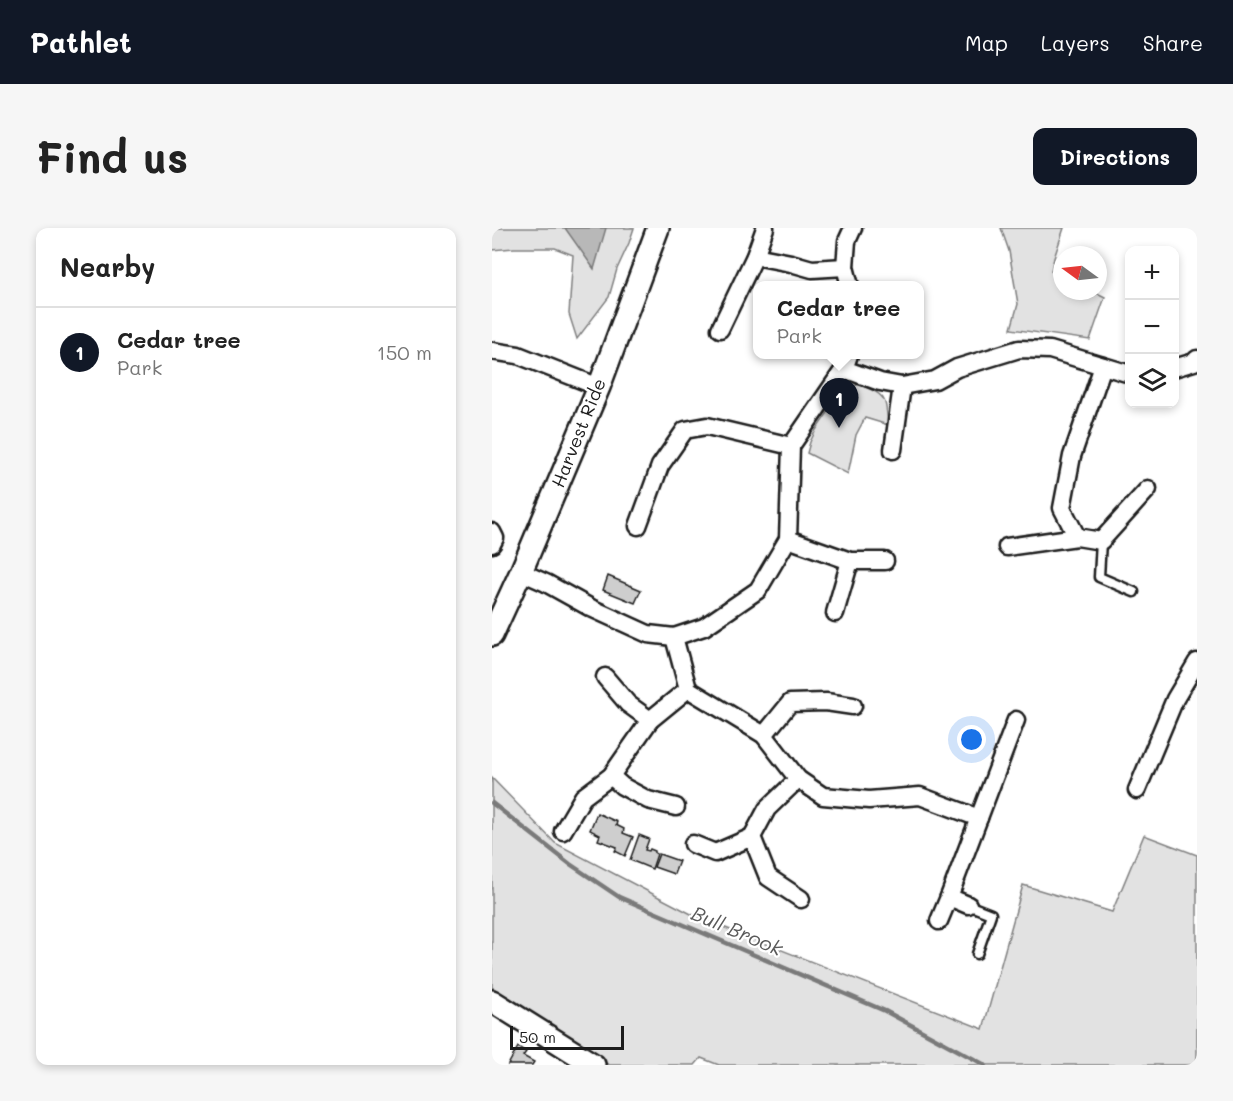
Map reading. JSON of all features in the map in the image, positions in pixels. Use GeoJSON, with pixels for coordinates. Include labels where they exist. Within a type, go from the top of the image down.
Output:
{"type":"FeatureCollection","features":[{"type":"Feature","properties":{"kind":"street","name":"Harvest Ride"},"geometry":{"type":"LineString","coordinates":[[492,635],[599,387],[658,228]]}},
{"type":"Feature","properties":{"kind":"street"},"geometry":{"type":"LineString","coordinates":[[720,329],[755,256],[765,228]]}},
{"type":"Feature","properties":{"kind":"street"},"geometry":{"type":"LineString","coordinates":[[849,281],[845,267],[847,241],[853,228]]}},
{"type":"Feature","properties":{"kind":"street"},"geometry":{"type":"LineString","coordinates":[[755,256],[812,269],[845,267]]}},
{"type":"Feature","properties":{"kind":"street"},"geometry":{"type":"LineString","coordinates":[[521,572],[648,634],[674,637],[704,627],[758,590],[788,539],[791,446],[846,362],[880,382],[902,386],[935,380],[957,368],[1019,349],[1050,350],[1125,373]]}},
{"type":"Feature","properties":{"kind":"street"},"geometry":{"type":"LineString","coordinates":[[492,351],[519,355],[599,387]]}},
{"type":"Feature","properties":{"kind":"street"},"geometry":{"type":"LineString","coordinates":[[1179,366],[1197,359]]}},
{"type":"Feature","properties":{"kind":"street"},"geometry":{"type":"LineString","coordinates":[[1077,537],[1062,508],[1072,456],[1103,366]]}},
{"type":"Feature","properties":{"kind":"street"},"geometry":{"type":"LineString","coordinates":[[893,450],[902,386]]}},
{"type":"Feature","properties":{"kind":"street"},"geometry":{"type":"LineString","coordinates":[[638,526],[660,465],[686,430],[707,426],[791,446]]}},
{"type":"Feature","properties":{"kind":"street"},"geometry":{"type":"LineString","coordinates":[[1008,547],[1077,537],[1101,541],[1148,489]]}},
{"type":"Feature","properties":{"kind":"street"},"geometry":{"type":"LineString","coordinates":[[492,532],[495,538],[492,544]]}},
{"type":"Feature","properties":{"kind":"street"},"geometry":{"type":"LineString","coordinates":[[788,539],[849,561],[885,561]]}},
{"type":"Feature","properties":{"kind":"street"},"geometry":{"type":"LineString","coordinates":[[836,613],[849,561]]}},
{"type":"Feature","properties":{"kind":"street"},"geometry":{"type":"LineString","coordinates":[[674,637],[688,689],[764,735],[798,779],[823,796],[869,800],[920,796],[979,818]]}},
{"type":"Feature","properties":{"kind":"street"},"geometry":{"type":"LineString","coordinates":[[1137,790],[1175,699],[1197,662]]}},
{"type":"Feature","properties":{"kind":"street"},"geometry":{"type":"LineString","coordinates":[[605,677],[628,704],[650,720]]}},
{"type":"Feature","properties":{"kind":"street"},"geometry":{"type":"LineString","coordinates":[[563,831],[583,797],[611,776],[650,720],[688,689]]}},
{"type":"Feature","properties":{"kind":"street"},"geometry":{"type":"LineString","coordinates":[[764,735],[790,703],[826,702],[853,706]]}},
{"type":"Feature","properties":{"kind":"street"},"geometry":{"type":"LineString","coordinates":[[939,921],[1016,720]]}},
{"type":"Feature","properties":{"kind":"street"},"geometry":{"type":"LineString","coordinates":[[611,776],[622,786],[648,800],[676,807]]}},
{"type":"Feature","properties":{"kind":"street"},"geometry":{"type":"LineString","coordinates":[[693,844],[715,853],[752,837],[767,809],[798,779]]}},
{"type":"Feature","properties":{"kind":"street"},"geometry":{"type":"LineString","coordinates":[[752,837],[768,877],[801,899]]}},
{"type":"Feature","properties":{"kind":"street"},"geometry":{"type":"LineString","coordinates":[[949,897],[968,905]]}},
{"type":"Feature","properties":{"kind":"street"},"geometry":{"type":"LineString","coordinates":[[492,1001],[594,1065]]}},
{"type":"Feature","properties":{"kind":"lane"},"geometry":{"type":"LineString","coordinates":[[1101,541],[1099,577],[1134,592]]}},
{"type":"Feature","properties":{"kind":"lane"},"geometry":{"type":"LineString","coordinates":[[968,905],[991,914],[977,954]]}},
{"type":"Feature","properties":{"kind":"shaded area"},"geometry":{"type":"Polygon","coordinates":[[[492,228],[634,228],[617,269],[609,297],[577,339],[569,314],[573,255],[555,248],[492,250],[492,228]]]}},
{"type":"Feature","properties":{"kind":"shaded area"},"geometry":{"type":"Polygon","coordinates":[[[565,228],[606,228],[594,269],[565,228]]]}},
{"type":"Feature","properties":{"kind":"shaded area"},"geometry":{"type":"Polygon","coordinates":[[[1001,228],[1064,228],[1058,246],[1053,246],[1051,271],[1053,272],[1053,300],[1104,300],[1090,340],[1011,329],[1018,304],[1009,251],[1001,228]]]}},
{"type":"Feature","properties":{"kind":"shaded area"},"geometry":{"type":"Polygon","coordinates":[[[859,384],[883,398],[888,425],[865,418],[856,435],[848,474],[807,453],[816,430],[829,411],[845,390],[859,384]]]}},
{"type":"Feature","properties":{"kind":"shaded area"},"geometry":{"type":"Polygon","coordinates":[[[492,778],[555,843],[695,916],[983,1029],[1023,885],[1112,912],[1144,835],[1197,855],[1197,1065],[719,1065],[701,1058],[695,1065],[609,1065],[492,987],[492,778]]]}},
{"type":"Feature","properties":{"kind":"building"},"geometry":{"type":"Polygon","coordinates":[[[608,576],[641,590],[635,603],[603,590],[608,576]]]}},
{"type":"Feature","properties":{"kind":"building"},"geometry":{"type":"Polygon","coordinates":[[[597,813],[617,822],[616,825],[624,829],[623,833],[633,837],[625,856],[615,851],[617,847],[598,840],[600,835],[590,830],[597,813]]]}},
{"type":"Feature","properties":{"kind":"building"},"geometry":{"type":"Polygon","coordinates":[[[639,835],[649,839],[645,850],[650,849],[657,854],[652,869],[630,860],[639,835]]]}},
{"type":"Feature","properties":{"kind":"building"},"geometry":{"type":"Polygon","coordinates":[[[659,854],[679,861],[674,874],[654,867],[659,854]]]}},
{"type":"Feature","properties":{"kind":"building"},"geometry":{"type":"Polygon","coordinates":[[[518,1047],[526,1052],[523,1056],[534,1062],[532,1065],[508,1065],[518,1047]]]}},
{"type":"Feature","properties":{"kind":"waterway","name":"Bull Brook"},"geometry":{"type":"LineString","coordinates":[[492,803],[570,864],[619,897],[885,1011],[985,1065]]}},
{"type":"Feature","properties":{"kind":"place","name":"Cedar tree"},"geometry":{"type":"Point","coordinates":[839,428]}}]}
